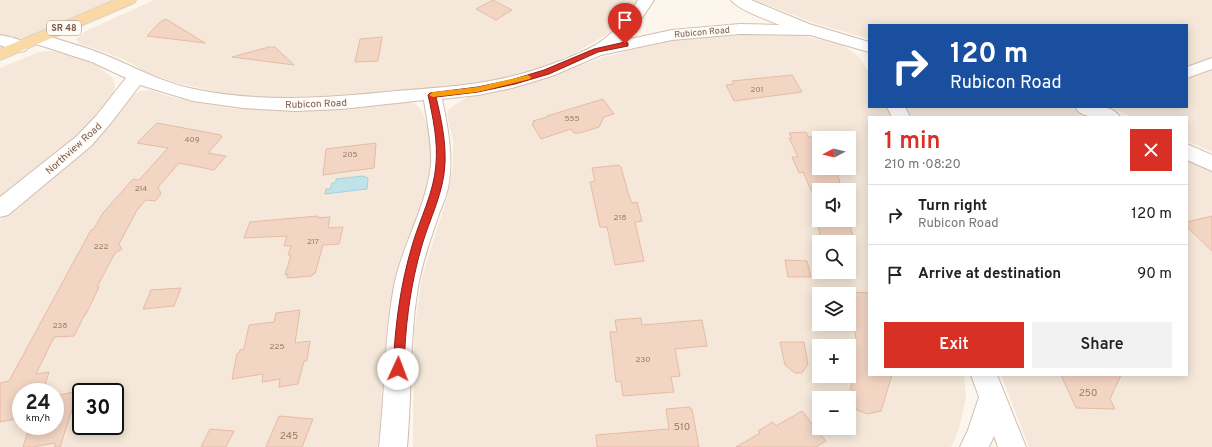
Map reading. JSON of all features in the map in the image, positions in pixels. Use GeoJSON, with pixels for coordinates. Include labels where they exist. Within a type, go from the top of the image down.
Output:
{"type":"FeatureCollection","features":[{"type":"Feature","properties":{"kind":"main road","name":"SR 48"},"geometry":{"type":"LineString","coordinates":[[0,55],[128,0]]}},
{"type":"Feature","properties":{"kind":"street","name":"Rubicon Road"},"geometry":{"type":"LineString","coordinates":[[596,51],[613,39],[631,21],[646,0]]}},
{"type":"Feature","properties":{"kind":"street"},"geometry":{"type":"LineString","coordinates":[[739,0],[780,19],[867,50]]}},
{"type":"Feature","properties":{"kind":"street","name":"Rubicon Road"},"geometry":{"type":"LineString","coordinates":[[39,39],[98,58],[151,83],[193,95],[258,104],[295,104],[341,103],[432,95],[478,89],[512,82],[546,72],[596,51],[659,38],[704,31],[772,28],[810,30]]}},
{"type":"Feature","properties":{"kind":"street"},"geometry":{"type":"LineString","coordinates":[[0,40],[11,42],[19,47]]}},
{"type":"Feature","properties":{"kind":"street"},"geometry":{"type":"LineString","coordinates":[[1188,74],[1212,63]]}},
{"type":"Feature","properties":{"kind":"street","name":"Northview Road"},"geometry":{"type":"LineString","coordinates":[[0,209],[84,141],[104,120],[136,77]]}},
{"type":"Feature","properties":{"kind":"street"},"geometry":{"type":"LineString","coordinates":[[393,447],[397,406],[400,336],[406,286],[417,245],[437,188],[441,163],[438,126],[432,95]]}},
{"type":"Feature","properties":{"kind":"street"},"geometry":{"type":"LineString","coordinates":[[1089,108],[1113,113]]}},
{"type":"Feature","properties":{"kind":"street"},"geometry":{"type":"LineString","coordinates":[[1188,152],[1212,164]]}},
{"type":"Feature","properties":{"kind":"street"},"geometry":{"type":"LineString","coordinates":[[974,447],[980,435],[988,387]]}},
{"type":"Feature","properties":{"kind":"street"},"geometry":{"type":"LineString","coordinates":[[988,387],[1012,447]]}},
{"type":"Feature","properties":{"kind":"shaded area"},"geometry":{"type":"Polygon","coordinates":[[[0,0],[118,0],[0,51],[0,0]]]}},
{"type":"Feature","properties":{"kind":"shaded area"},"geometry":{"type":"Polygon","coordinates":[[[154,0],[638,0],[630,13],[607,34],[577,52],[537,69],[503,78],[470,84],[358,95],[291,98],[253,97],[221,93],[173,82],[146,72],[129,62],[105,52],[80,44],[76,39],[86,31],[154,0]]]}},
{"type":"Feature","properties":{"kind":"shaded area"},"geometry":{"type":"Polygon","coordinates":[[[754,0],[1212,0],[1212,152],[1188,141],[1188,116],[1130,116],[1110,108],[1188,108],[1188,24],[868,24],[868,39],[814,23],[754,0]]]}},
{"type":"Feature","properties":{"kind":"shaded area"},"geometry":{"type":"Polygon","coordinates":[[[769,34],[804,36],[842,45],[858,56],[868,71],[868,108],[886,108],[890,116],[868,116],[868,376],[964,376],[966,398],[959,429],[951,447],[413,447],[414,331],[422,277],[447,198],[453,167],[453,141],[447,115],[448,110],[460,101],[472,96],[521,86],[601,58],[657,43],[697,37],[769,34]]]}},
{"type":"Feature","properties":{"kind":"shaded area"},"geometry":{"type":"Polygon","coordinates":[[[51,51],[71,55],[98,66],[113,78],[115,87],[110,101],[86,131],[0,200],[0,68],[39,52],[51,51]]]}},
{"type":"Feature","properties":{"kind":"shaded area"},"geometry":{"type":"Polygon","coordinates":[[[150,90],[175,98],[229,108],[299,110],[408,102],[415,104],[422,111],[428,127],[431,146],[431,169],[425,194],[405,249],[395,286],[383,363],[380,432],[377,447],[0,447],[0,220],[13,207],[86,148],[106,129],[131,96],[140,91],[150,90]]]}},
{"type":"Feature","properties":{"kind":"shaded area"},"geometry":{"type":"Polygon","coordinates":[[[906,108],[1072,108],[1092,116],[910,116],[906,108]]]}},
{"type":"Feature","properties":{"kind":"shaded area"},"geometry":{"type":"Polygon","coordinates":[[[1188,159],[1212,171],[1212,447],[1029,447],[1001,376],[1188,376],[1188,159]]]}},
{"type":"Feature","properties":{"kind":"water"},"geometry":{"type":"Polygon","coordinates":[[[363,176],[368,178],[367,189],[325,194],[326,189],[330,189],[332,183],[336,182],[336,179],[363,176]]]}},
{"type":"Feature","properties":{"kind":"building"},"geometry":{"type":"Polygon","coordinates":[[[493,0],[512,10],[496,20],[476,9],[493,0]]]}},
{"type":"Feature","properties":{"kind":"building"},"geometry":{"type":"Polygon","coordinates":[[[166,19],[205,43],[147,36],[160,22],[166,19]]]}},
{"type":"Feature","properties":{"kind":"building"},"geometry":{"type":"Polygon","coordinates":[[[382,37],[378,61],[355,62],[360,39],[382,37]]]}},
{"type":"Feature","properties":{"kind":"building"},"geometry":{"type":"Polygon","coordinates":[[[269,47],[275,47],[294,65],[232,57],[269,47]]]}},
{"type":"Feature","properties":{"kind":"building"},"geometry":{"type":"Polygon","coordinates":[[[792,75],[802,92],[734,101],[726,85],[734,84],[732,81],[792,75]]]}},
{"type":"Feature","properties":{"kind":"building"},"geometry":{"type":"Polygon","coordinates":[[[603,99],[614,114],[604,117],[599,127],[580,133],[574,133],[571,129],[541,139],[532,124],[534,123],[533,121],[547,116],[603,99]]]}},
{"type":"Feature","properties":{"kind":"building"},"geometry":{"type":"Polygon","coordinates":[[[157,123],[221,135],[220,136],[222,137],[208,153],[226,156],[214,170],[179,163],[158,187],[161,194],[155,201],[146,200],[137,210],[119,244],[122,249],[115,253],[74,336],[54,337],[36,374],[49,372],[46,383],[12,383],[12,420],[0,422],[0,383],[9,381],[91,230],[93,230],[103,213],[133,179],[139,180],[168,148],[137,143],[157,123]]]}},
{"type":"Feature","properties":{"kind":"building"},"geometry":{"type":"Polygon","coordinates":[[[806,132],[808,137],[812,137],[812,175],[838,175],[840,183],[812,183],[812,192],[803,172],[799,173],[792,157],[798,157],[789,138],[792,138],[789,133],[806,132]]]}},
{"type":"Feature","properties":{"kind":"building"},"geometry":{"type":"Polygon","coordinates":[[[376,143],[374,168],[323,175],[326,149],[376,143]]]}},
{"type":"Feature","properties":{"kind":"building"},"geometry":{"type":"Polygon","coordinates":[[[619,165],[621,167],[632,203],[637,202],[642,221],[635,222],[644,261],[615,265],[607,227],[600,227],[590,182],[595,181],[592,168],[619,165]]]}},
{"type":"Feature","properties":{"kind":"building"},"geometry":{"type":"Polygon","coordinates":[[[318,216],[318,218],[330,217],[328,228],[343,227],[339,244],[323,245],[315,274],[313,273],[312,276],[287,278],[288,274],[285,275],[291,255],[288,255],[291,246],[284,246],[287,236],[244,238],[250,222],[318,216]]]}},
{"type":"Feature","properties":{"kind":"building"},"geometry":{"type":"Polygon","coordinates":[[[1212,216],[1212,251],[1188,228],[1188,222],[1212,216]]]}},
{"type":"Feature","properties":{"kind":"building"},"geometry":{"type":"Polygon","coordinates":[[[819,227],[850,227],[853,235],[820,235],[819,227]]]}},
{"type":"Feature","properties":{"kind":"building"},"geometry":{"type":"Polygon","coordinates":[[[785,260],[807,261],[811,277],[788,277],[785,260]]]}},
{"type":"Feature","properties":{"kind":"building"},"geometry":{"type":"Polygon","coordinates":[[[181,288],[174,306],[143,309],[151,290],[181,288]]]}},
{"type":"Feature","properties":{"kind":"building"},"geometry":{"type":"Polygon","coordinates":[[[856,292],[868,293],[868,376],[892,376],[881,411],[868,414],[857,410],[856,408],[856,391],[850,389],[852,383],[856,383],[856,338],[855,331],[856,331],[856,292]]]}},
{"type":"Feature","properties":{"kind":"building"},"geometry":{"type":"Polygon","coordinates":[[[300,310],[295,343],[310,341],[307,361],[304,361],[298,384],[279,387],[280,379],[262,382],[263,374],[232,379],[237,354],[240,350],[244,349],[249,325],[274,322],[276,313],[300,310]]]}},
{"type":"Feature","properties":{"kind":"building"},"geometry":{"type":"Polygon","coordinates":[[[641,318],[642,325],[702,320],[707,346],[675,349],[680,376],[671,377],[674,392],[623,396],[621,381],[616,382],[610,332],[617,332],[615,320],[641,318]]]}},
{"type":"Feature","properties":{"kind":"building"},"geometry":{"type":"Polygon","coordinates":[[[780,342],[804,342],[808,364],[802,373],[795,373],[785,365],[780,342]]]}},
{"type":"Feature","properties":{"kind":"building"},"geometry":{"type":"Polygon","coordinates":[[[1061,376],[1121,376],[1110,399],[1115,409],[1076,408],[1061,376]]]}},
{"type":"Feature","properties":{"kind":"building"},"geometry":{"type":"Polygon","coordinates":[[[72,392],[72,410],[64,435],[64,394],[72,392]]]}},
{"type":"Feature","properties":{"kind":"building"},"geometry":{"type":"Polygon","coordinates":[[[690,407],[690,409],[692,409],[699,447],[597,447],[596,435],[669,429],[666,409],[690,407]]]}},
{"type":"Feature","properties":{"kind":"building"},"geometry":{"type":"Polygon","coordinates":[[[802,411],[812,424],[812,435],[821,435],[826,441],[816,447],[736,447],[760,433],[758,431],[773,422],[776,426],[802,411]]]}},
{"type":"Feature","properties":{"kind":"building"},"geometry":{"type":"Polygon","coordinates":[[[279,416],[313,419],[302,447],[266,447],[279,416]]]}},
{"type":"Feature","properties":{"kind":"building"},"geometry":{"type":"Polygon","coordinates":[[[210,429],[234,431],[226,447],[201,447],[210,429]]]}},
{"type":"Feature","properties":{"kind":"building"},"geometry":{"type":"Polygon","coordinates":[[[27,435],[64,435],[60,447],[55,447],[55,443],[33,447],[23,447],[27,435]]]}},
{"type":"Feature","properties":{"kind":"slow traffic"},"geometry":{"type":"LineString","coordinates":[[433,95],[478,89],[528,77]]}},
{"type":"Feature","properties":{"kind":"route"},"geometry":{"type":"LineString","coordinates":[[398,369],[406,286],[417,245],[437,188],[441,163],[438,126],[432,95],[478,89],[512,82],[546,72],[596,51],[625,44]]}}]}
